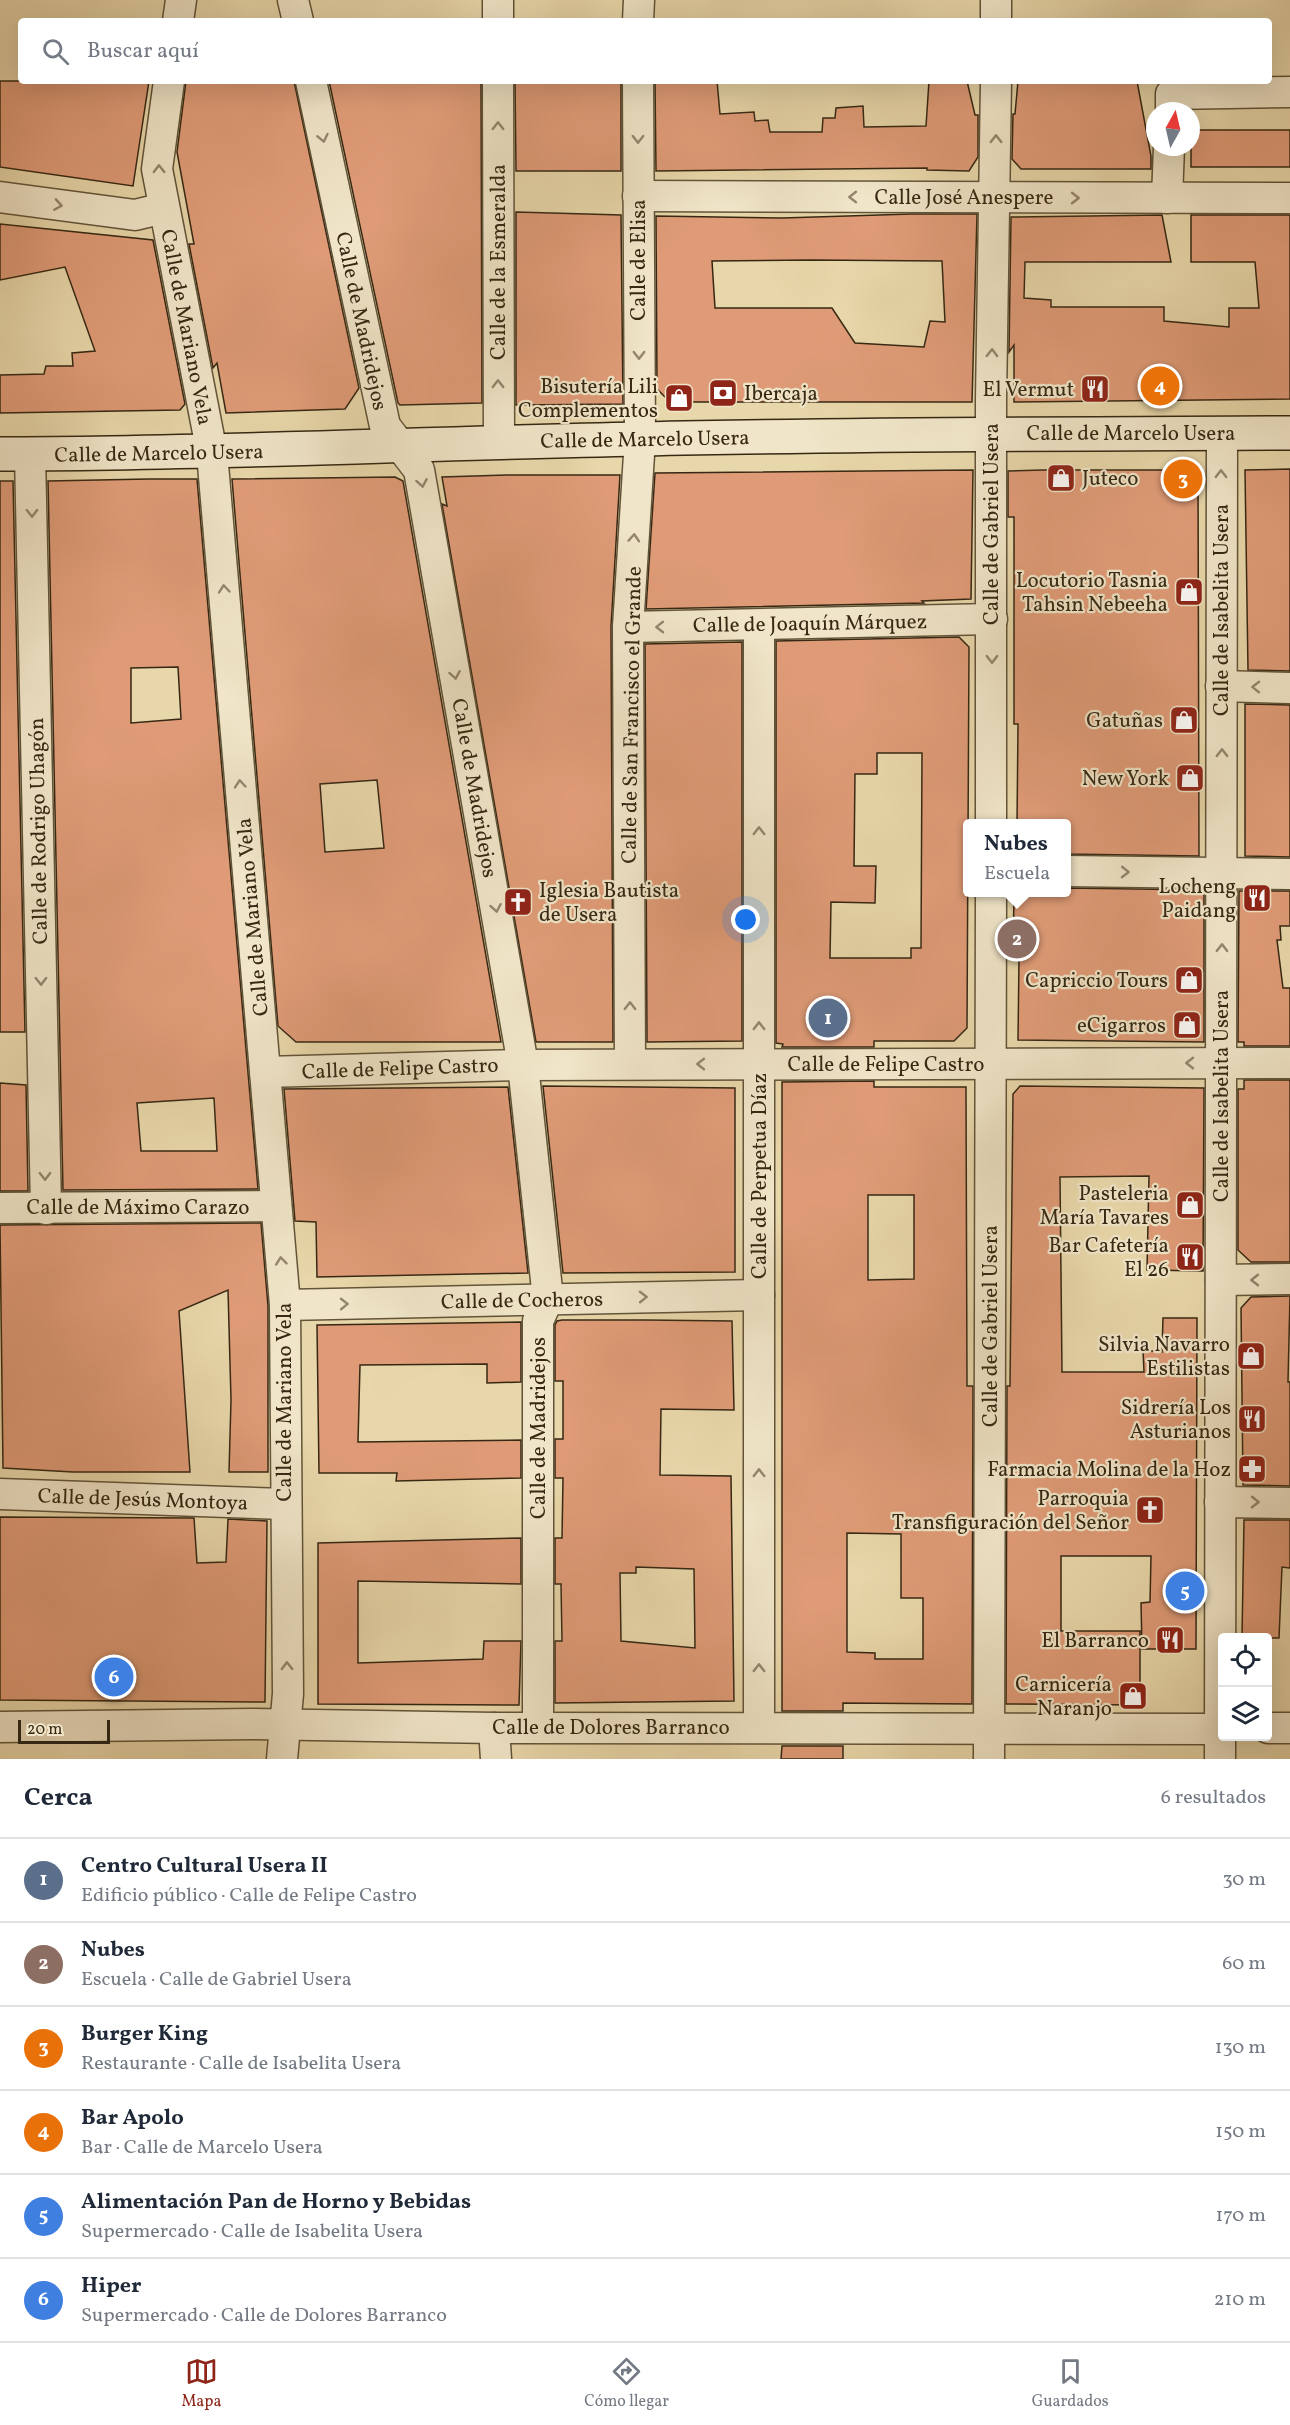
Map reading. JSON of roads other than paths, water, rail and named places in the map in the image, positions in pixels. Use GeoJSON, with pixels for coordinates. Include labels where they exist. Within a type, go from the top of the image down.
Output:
{"type":"FeatureCollection","features":[{"type":"Feature","properties":{"kind":"main road","name":"Calle de Marcelo Usera"},"geometry":{"type":"LineString","coordinates":[[15,454],[212,453],[640,439],[991,432],[1290,433]]}},
{"type":"Feature","properties":{"kind":"street"},"geometry":{"type":"LineString","coordinates":[[178,18],[181,0]]}},
{"type":"Feature","properties":{"kind":"street"},"geometry":{"type":"LineString","coordinates":[[293,0],[297,18]]}},
{"type":"Feature","properties":{"kind":"street"},"geometry":{"type":"LineString","coordinates":[[498,0],[498,18]]}},
{"type":"Feature","properties":{"kind":"street"},"geometry":{"type":"LineString","coordinates":[[638,18],[639,0]]}},
{"type":"Feature","properties":{"kind":"street"},"geometry":{"type":"LineString","coordinates":[[996,0],[996,18]]}},
{"type":"Feature","properties":{"kind":"street","name":"Calle de Mariano Vela"},"geometry":{"type":"LineString","coordinates":[[169,84],[157,169],[212,453],[285,1305],[288,1694],[282,1759]]}},
{"type":"Feature","properties":{"kind":"street","name":"Calle de Madridejos"},"geometry":{"type":"LineString","coordinates":[[311,84],[385,426],[419,470],[523,1065],[548,1299],[538,1321],[538,1728]]}},
{"type":"Feature","properties":{"kind":"street","name":"Calle de la Esmeralda"},"geometry":{"type":"LineString","coordinates":[[498,84],[499,443]]}},
{"type":"Feature","properties":{"kind":"street","name":"Calle de Elisa"},"geometry":{"type":"LineString","coordinates":[[638,84],[640,439]]}},
{"type":"Feature","properties":{"kind":"street","name":"Calle de Gabriel Usera"},"geometry":{"type":"LineString","coordinates":[[991,819],[991,432],[996,84]]}},
{"type":"Feature","properties":{"kind":"street"},"geometry":{"type":"LineString","coordinates":[[1171,102],[1171,94],[1290,92]]}},
{"type":"Feature","properties":{"kind":"street"},"geometry":{"type":"LineString","coordinates":[[1167,198],[1169,156]]}},
{"type":"Feature","properties":{"kind":"street"},"geometry":{"type":"LineString","coordinates":[[0,196],[135,215],[164,208]]}},
{"type":"Feature","properties":{"kind":"street","name":"Calle José Anespere"},"geometry":{"type":"LineString","coordinates":[[638,196],[1290,198]]}},
{"type":"Feature","properties":{"kind":"street","name":"Calle de Isabelita Usera"},"geometry":{"type":"LineString","coordinates":[[1221,1687],[1222,433]]}},
{"type":"Feature","properties":{"kind":"street","name":"Calle de San Francisco el Grande"},"geometry":{"type":"LineString","coordinates":[[630,1064],[628,627],[640,439]]}},
{"type":"Feature","properties":{"kind":"street","name":"Calle de Rodrigo Uhagón"},"geometry":{"type":"LineString","coordinates":[[15,454],[46,1209]]}},
{"type":"Feature","properties":{"kind":"street","name":"Calle de Joaquín Márquez"},"geometry":{"type":"LineString","coordinates":[[628,627],[992,619]]}},
{"type":"Feature","properties":{"kind":"street","name":"Calle de Perpetua Díaz"},"geometry":{"type":"LineString","coordinates":[[759,625],[759,1727]]}},
{"type":"Feature","properties":{"kind":"street"},"geometry":{"type":"LineString","coordinates":[[1221,686],[1290,688]]}},
{"type":"Feature","properties":{"kind":"street"},"geometry":{"type":"LineString","coordinates":[[1071,871],[1290,873]]}},
{"type":"Feature","properties":{"kind":"street","name":"Calle de Gabriel Usera"},"geometry":{"type":"LineString","coordinates":[[989,1759],[991,897]]}},
{"type":"Feature","properties":{"kind":"street","name":"Calle de Felipe Castro"},"geometry":{"type":"LineString","coordinates":[[265,1072],[630,1064],[1290,1063]]}},
{"type":"Feature","properties":{"kind":"street","name":"Calle de Máximo Carazo"},"geometry":{"type":"LineString","coordinates":[[0,1208],[275,1206]]}},
{"type":"Feature","properties":{"kind":"street"},"geometry":{"type":"LineString","coordinates":[[1221,1280],[1290,1279]]}},
{"type":"Feature","properties":{"kind":"street","name":"Calle de Cocheros"},"geometry":{"type":"LineString","coordinates":[[285,1305],[759,1295]]}},
{"type":"Feature","properties":{"kind":"street","name":"Calle de Jesús Montoya"},"geometry":{"type":"LineString","coordinates":[[0,1494],[285,1504]]}},
{"type":"Feature","properties":{"kind":"street"},"geometry":{"type":"LineString","coordinates":[[1220,1502],[1290,1503]]}},
{"type":"Feature","properties":{"kind":"street","name":"Calle de Dolores Barranco"},"geometry":{"type":"LineString","coordinates":[[0,1727],[285,1724],[494,1728],[1218,1729]]}},
{"type":"Feature","properties":{"kind":"street"},"geometry":{"type":"LineString","coordinates":[[494,1728],[496,1759]]}},
{"type":"Feature","properties":{"kind":"street"},"geometry":{"type":"LineString","coordinates":[[1272,1728],[1290,1728]]}},
{"type":"Feature","properties":{"kind":"street","name":"Calle de Isabelita Usera"},"geometry":{"type":"LineString","coordinates":[[1220,1759],[1221,1741]]}},
{"type":"Feature","properties":{"kind":"place","name":"Bar Apolo"},"geometry":{"type":"Point","coordinates":[1160,386]}},
{"type":"Feature","properties":{"kind":"place","name":"El Vermut"},"geometry":{"type":"Point","coordinates":[1095,389]}},
{"type":"Feature","properties":{"kind":"place","name":"Ibercaja"},"geometry":{"type":"Point","coordinates":[723,393]}},
{"type":"Feature","properties":{"kind":"place","name":"Bisutería Lili Complementos"},"geometry":{"type":"Point","coordinates":[679,398]}},
{"type":"Feature","properties":{"kind":"place","name":"Juteco"},"geometry":{"type":"Point","coordinates":[1061,478]}},
{"type":"Feature","properties":{"kind":"place","name":"Burger King"},"geometry":{"type":"Point","coordinates":[1183,479]}},
{"type":"Feature","properties":{"kind":"place","name":"Locutorio Tasnia Tahsin Nebeeha"},"geometry":{"type":"Point","coordinates":[1189,592]}},
{"type":"Feature","properties":{"kind":"place","name":"Gatuñas"},"geometry":{"type":"Point","coordinates":[1184,720]}},
{"type":"Feature","properties":{"kind":"place","name":"New York"},"geometry":{"type":"Point","coordinates":[1190,778]}},
{"type":"Feature","properties":{"kind":"place","name":"Locheng Paidang"},"geometry":{"type":"Point","coordinates":[1257,898]}},
{"type":"Feature","properties":{"kind":"place","name":"Iglesia Bautista de Usera"},"geometry":{"type":"Point","coordinates":[518,902]}},
{"type":"Feature","properties":{"kind":"place","name":"Nubes"},"geometry":{"type":"Point","coordinates":[1017,939]}},
{"type":"Feature","properties":{"kind":"place","name":"Capriccio Tours"},"geometry":{"type":"Point","coordinates":[1189,980]}},
{"type":"Feature","properties":{"kind":"place","name":"Centro Cultural Usera II"},"geometry":{"type":"Point","coordinates":[828,1018]}},
{"type":"Feature","properties":{"kind":"place","name":"eCigarros"},"geometry":{"type":"Point","coordinates":[1187,1025]}},
{"type":"Feature","properties":{"kind":"place","name":"Pasteleria María Tavares"},"geometry":{"type":"Point","coordinates":[1190,1205]}},
{"type":"Feature","properties":{"kind":"place","name":"Bar Cafetería El 26"},"geometry":{"type":"Point","coordinates":[1190,1257]}},
{"type":"Feature","properties":{"kind":"place","name":"Silvia Navarro Estilistas"},"geometry":{"type":"Point","coordinates":[1251,1356]}},
{"type":"Feature","properties":{"kind":"place","name":"Sidrería Los Asturianos"},"geometry":{"type":"Point","coordinates":[1252,1419]}},
{"type":"Feature","properties":{"kind":"place","name":"Farmacia Molina de la Hoz"},"geometry":{"type":"Point","coordinates":[1252,1469]}},
{"type":"Feature","properties":{"kind":"place","name":"Parroquia Transfiguración del Señor"},"geometry":{"type":"Point","coordinates":[1150,1510]}},
{"type":"Feature","properties":{"kind":"place","name":"Alimentación Pan de Horno y Bebidas"},"geometry":{"type":"Point","coordinates":[1185,1591]}},
{"type":"Feature","properties":{"kind":"place","name":"El Barranco"},"geometry":{"type":"Point","coordinates":[1170,1640]}},
{"type":"Feature","properties":{"kind":"place","name":"Hiper"},"geometry":{"type":"Point","coordinates":[114,1677]}},
{"type":"Feature","properties":{"kind":"place","name":"Carnicería Naranjo"},"geometry":{"type":"Point","coordinates":[1133,1696]}}]}
